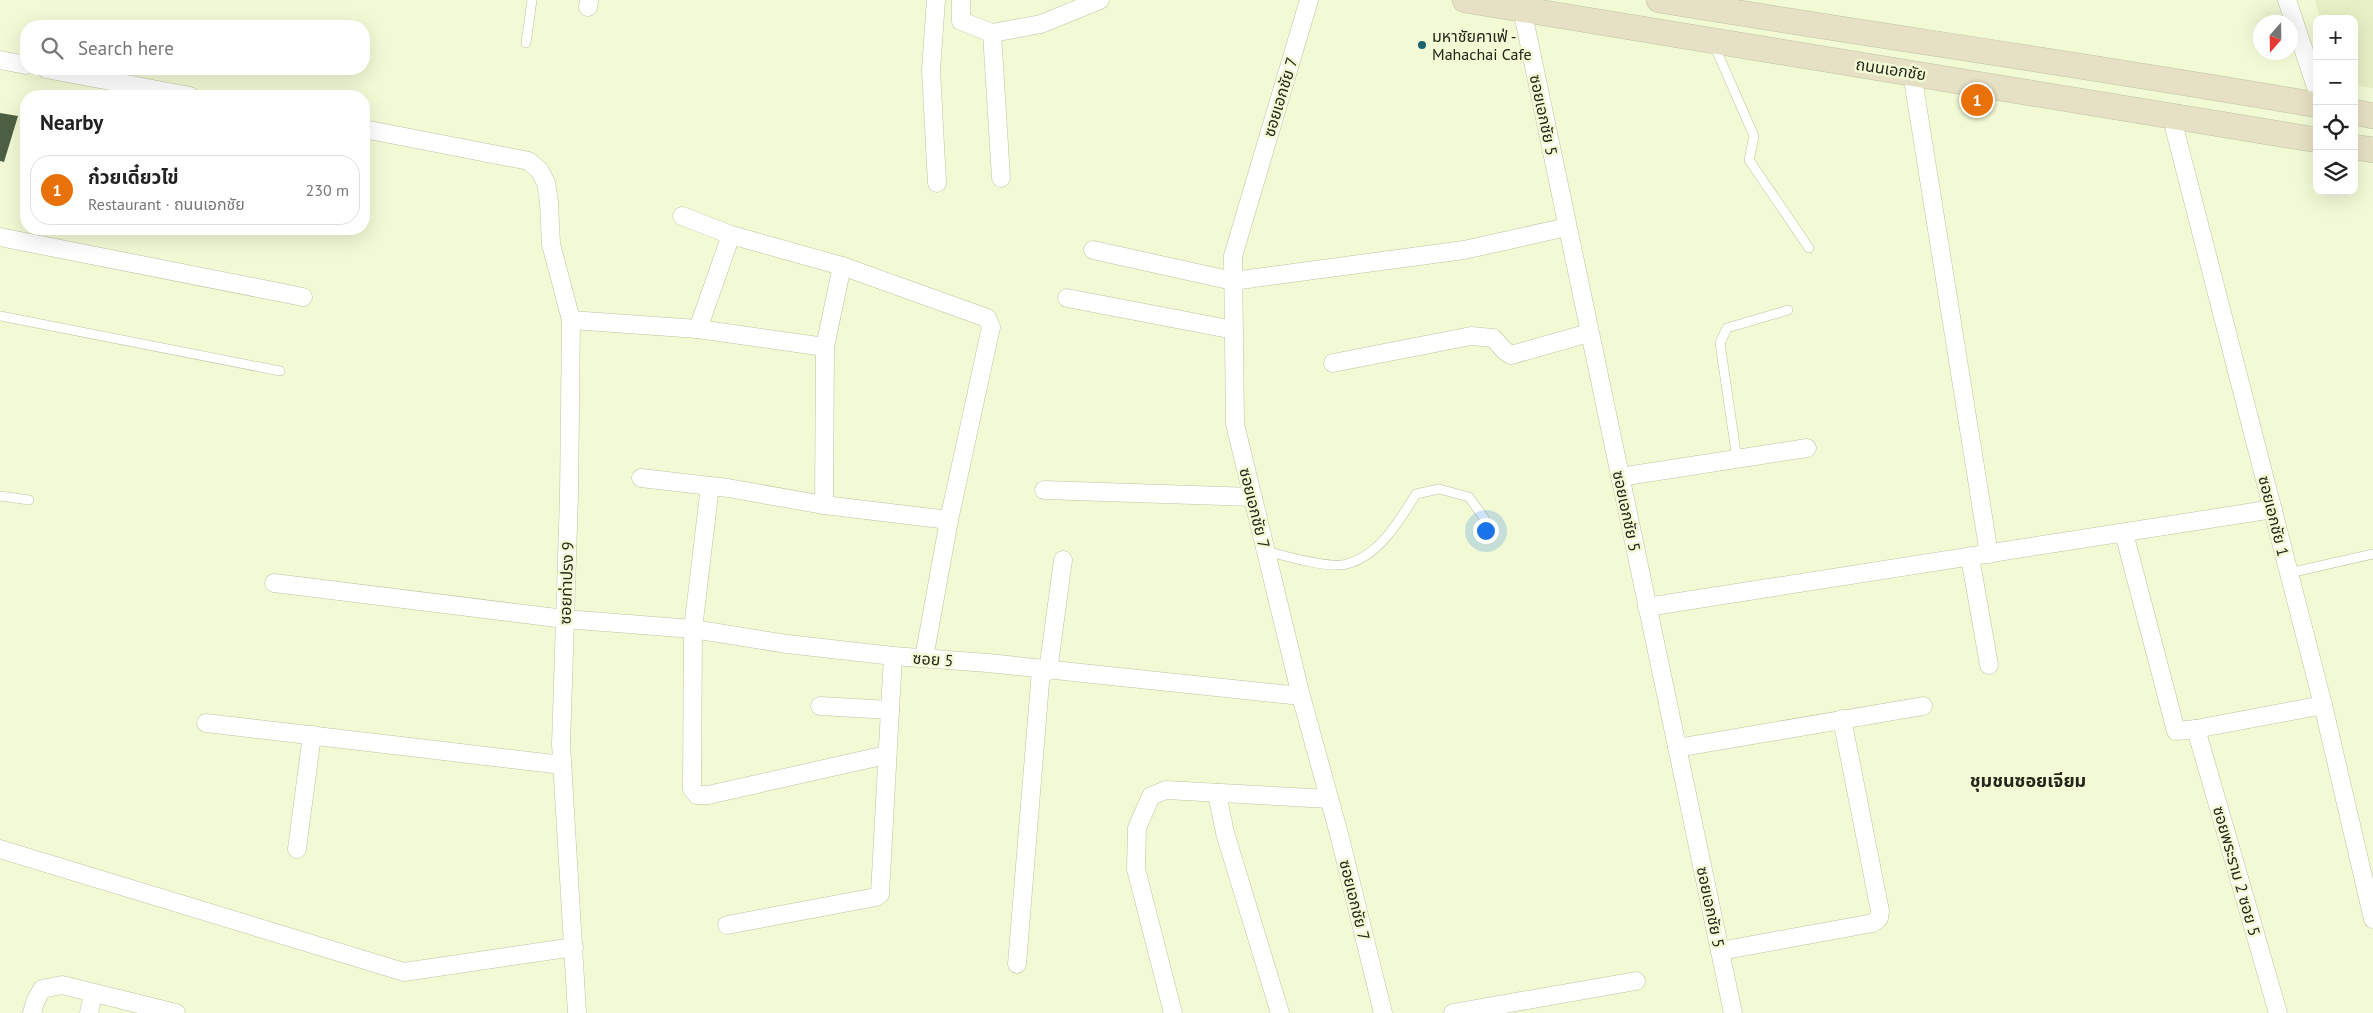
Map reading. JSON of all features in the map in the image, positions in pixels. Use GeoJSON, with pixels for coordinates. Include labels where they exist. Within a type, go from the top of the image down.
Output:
{"type":"FeatureCollection","features":[{"type":"Feature","properties":{"kind":"main road","name":"ถนนเอกชัย"},"geometry":{"type":"LineString","coordinates":[[1465,0],[2313,139]]}},
{"type":"Feature","properties":{"kind":"main road","name":"ถนนเอกชัย"},"geometry":{"type":"LineString","coordinates":[[1659,0],[2158,77],[2313,103]]}},
{"type":"Feature","properties":{"kind":"main road"},"geometry":{"type":"LineString","coordinates":[[1912,73],[1915,40]]}},
{"type":"Feature","properties":{"kind":"main road"},"geometry":{"type":"LineString","coordinates":[[2358,113],[2373,116]]}},
{"type":"Feature","properties":{"kind":"main road"},"geometry":{"type":"LineString","coordinates":[[2358,148],[2373,150]]}},
{"type":"Feature","properties":{"kind":"street"},"geometry":{"type":"LineString","coordinates":[[936,0],[931,70],[937,183]]}},
{"type":"Feature","properties":{"kind":"street"},"geometry":{"type":"LineString","coordinates":[[961,0],[961,21],[992,33],[1041,24],[1100,0]]}},
{"type":"Feature","properties":{"kind":"street","name":"ซอยเอกชัย 7"},"geometry":{"type":"LineString","coordinates":[[1309,0],[1233,256],[1235,424],[1301,696],[1383,1013]]}},
{"type":"Feature","properties":{"kind":"street"},"geometry":{"type":"LineString","coordinates":[[2287,0],[2313,78]]}},
{"type":"Feature","properties":{"kind":"street","name":"ซอยเอกชัย 5"},"geometry":{"type":"LineString","coordinates":[[1522,9],[1733,1013]]}},
{"type":"Feature","properties":{"kind":"street"},"geometry":{"type":"LineString","coordinates":[[992,33],[1001,178]]}},
{"type":"Feature","properties":{"kind":"street"},"geometry":{"type":"LineString","coordinates":[[0,60],[20,64]]}},
{"type":"Feature","properties":{"kind":"street"},"geometry":{"type":"LineString","coordinates":[[1912,73],[1989,554]]}},
{"type":"Feature","properties":{"kind":"street"},"geometry":{"type":"LineString","coordinates":[[78,75],[158,90]]}},
{"type":"Feature","properties":{"kind":"street","name":"ซอยเอกชัย 1"},"geometry":{"type":"LineString","coordinates":[[2170,115],[2323,705],[2373,919]]}},
{"type":"Feature","properties":{"kind":"street","name":"ซอยท่าปรง 9"},"geometry":{"type":"LineString","coordinates":[[370,130],[529,161],[540,171],[546,183],[551,244],[571,320],[562,765],[577,1013]]}},
{"type":"Feature","properties":{"kind":"street"},"geometry":{"type":"LineString","coordinates":[[682,216],[731,235],[842,266],[987,318],[990,322],[991,327],[948,520],[924,658]]}},
{"type":"Feature","properties":{"kind":"street"},"geometry":{"type":"LineString","coordinates":[[1093,250],[1234,281],[1464,250],[1567,227]]}},
{"type":"Feature","properties":{"kind":"street"},"geometry":{"type":"LineString","coordinates":[[698,329],[731,235]]}},
{"type":"Feature","properties":{"kind":"street"},"geometry":{"type":"LineString","coordinates":[[0,237],[303,298]]}},
{"type":"Feature","properties":{"kind":"street"},"geometry":{"type":"LineString","coordinates":[[824,505],[825,347],[842,266]]}},
{"type":"Feature","properties":{"kind":"street"},"geometry":{"type":"LineString","coordinates":[[1067,298],[1234,330]]}},
{"type":"Feature","properties":{"kind":"street"},"geometry":{"type":"LineString","coordinates":[[571,320],[698,329],[825,347]]}},
{"type":"Feature","properties":{"kind":"street"},"geometry":{"type":"LineString","coordinates":[[1334,363],[1471,336],[1493,338],[1511,355],[1589,333]]}},
{"type":"Feature","properties":{"kind":"street"},"geometry":{"type":"LineString","coordinates":[[1620,477],[1807,448]]}},
{"type":"Feature","properties":{"kind":"street"},"geometry":{"type":"LineString","coordinates":[[641,478],[710,486],[824,505],[948,520]]}},
{"type":"Feature","properties":{"kind":"street"},"geometry":{"type":"LineString","coordinates":[[710,486],[693,629],[692,789],[697,795],[708,795],[886,755]]}},
{"type":"Feature","properties":{"kind":"street"},"geometry":{"type":"LineString","coordinates":[[1044,490],[1253,497]]}},
{"type":"Feature","properties":{"kind":"street"},"geometry":{"type":"LineString","coordinates":[[1647,607],[2273,509]]}},
{"type":"Feature","properties":{"kind":"street"},"geometry":{"type":"LineString","coordinates":[[2124,533],[2176,731],[2196,729],[2323,705]]}},
{"type":"Feature","properties":{"kind":"street"},"geometry":{"type":"LineString","coordinates":[[1970,557],[1989,665]]}},
{"type":"Feature","properties":{"kind":"street"},"geometry":{"type":"LineString","coordinates":[[1017,964],[1044,670],[1063,560]]}},
{"type":"Feature","properties":{"kind":"street","name":"ซอย 5"},"geometry":{"type":"LineString","coordinates":[[274,583],[565,619],[693,629],[787,644],[893,656],[1301,696]]}},
{"type":"Feature","properties":{"kind":"street"},"geometry":{"type":"LineString","coordinates":[[727,924],[876,897],[880,894],[886,755],[893,656]]}},
{"type":"Feature","properties":{"kind":"street"},"geometry":{"type":"LineString","coordinates":[[820,706],[890,710]]}},
{"type":"Feature","properties":{"kind":"street"},"geometry":{"type":"LineString","coordinates":[[1677,748],[1923,706]]}},
{"type":"Feature","properties":{"kind":"street"},"geometry":{"type":"LineString","coordinates":[[1720,951],[1873,923],[1879,918],[1880,911],[1842,719]]}},
{"type":"Feature","properties":{"kind":"street"},"geometry":{"type":"LineString","coordinates":[[206,723],[562,765]]}},
{"type":"Feature","properties":{"kind":"street","name":"ซอยพระราม 2 ซอย 5"},"geometry":{"type":"LineString","coordinates":[[2196,729],[2278,1013]]}},
{"type":"Feature","properties":{"kind":"street"},"geometry":{"type":"LineString","coordinates":[[297,850],[312,735]]}},
{"type":"Feature","properties":{"kind":"street"},"geometry":{"type":"LineString","coordinates":[[1173,1013],[1136,869],[1137,828],[1151,796],[1166,790],[1329,799]]}},
{"type":"Feature","properties":{"kind":"street"},"geometry":{"type":"LineString","coordinates":[[1217,793],[1225,833],[1280,1013]]}},
{"type":"Feature","properties":{"kind":"street"},"geometry":{"type":"LineString","coordinates":[[0,849],[404,972],[574,947]]}},
{"type":"Feature","properties":{"kind":"street"},"geometry":{"type":"LineString","coordinates":[[1452,1013],[1636,981]]}},
{"type":"Feature","properties":{"kind":"street"},"geometry":{"type":"LineString","coordinates":[[32,1013],[42,989],[51,985],[62,985],[176,1013]]}},
{"type":"Feature","properties":{"kind":"street"},"geometry":{"type":"LineString","coordinates":[[90,1013],[93,993]]}},
{"type":"Feature","properties":{"kind":"lane"},"geometry":{"type":"LineString","coordinates":[[526,43],[532,0]]}},
{"type":"Feature","properties":{"kind":"lane"},"geometry":{"type":"LineString","coordinates":[[1712,40],[1754,136],[1749,160],[1810,248]]}},
{"type":"Feature","properties":{"kind":"lane"},"geometry":{"type":"LineString","coordinates":[[1737,459],[1720,343],[1727,328],[1788,310]]}},
{"type":"Feature","properties":{"kind":"lane"},"geometry":{"type":"LineString","coordinates":[[0,316],[280,371]]}},
{"type":"Feature","properties":{"kind":"lane"},"geometry":{"type":"LineString","coordinates":[[1266,552],[1310,561],[1345,564],[1372,553],[1401,518],[1416,494],[1439,489],[1469,497],[1484,518]]}},
{"type":"Feature","properties":{"kind":"lane"},"geometry":{"type":"LineString","coordinates":[[0,496],[29,500]]}},
{"type":"Feature","properties":{"kind":"lane"},"geometry":{"type":"LineString","coordinates":[[2289,573],[2373,554]]}},
{"type":"Feature","properties":{"kind":"shaded area"},"geometry":{"type":"Polygon","coordinates":[[[2315,0],[2373,0],[2373,88],[2358,86],[2358,15],[2319,15],[2315,0]]]}},
{"type":"Feature","properties":{"kind":"building"},"geometry":{"type":"Polygon","coordinates":[[[0,113],[18,116],[4,162],[0,161],[0,113]]]}},
{"type":"Feature","properties":{"kind":"place","name":"มหาชัยคาเฟ่ - Mahachai Cafe"},"geometry":{"type":"Point","coordinates":[1422,45]}},
{"type":"Feature","properties":{"kind":"place","name":"ก๋วยเดี๋ยวไข่"},"geometry":{"type":"Point","coordinates":[1977,100]}},
{"type":"Feature","properties":{"kind":"district","name":"ชุมชนซอยเจียม"},"geometry":{"type":"Point","coordinates":[2028,780]}}]}
